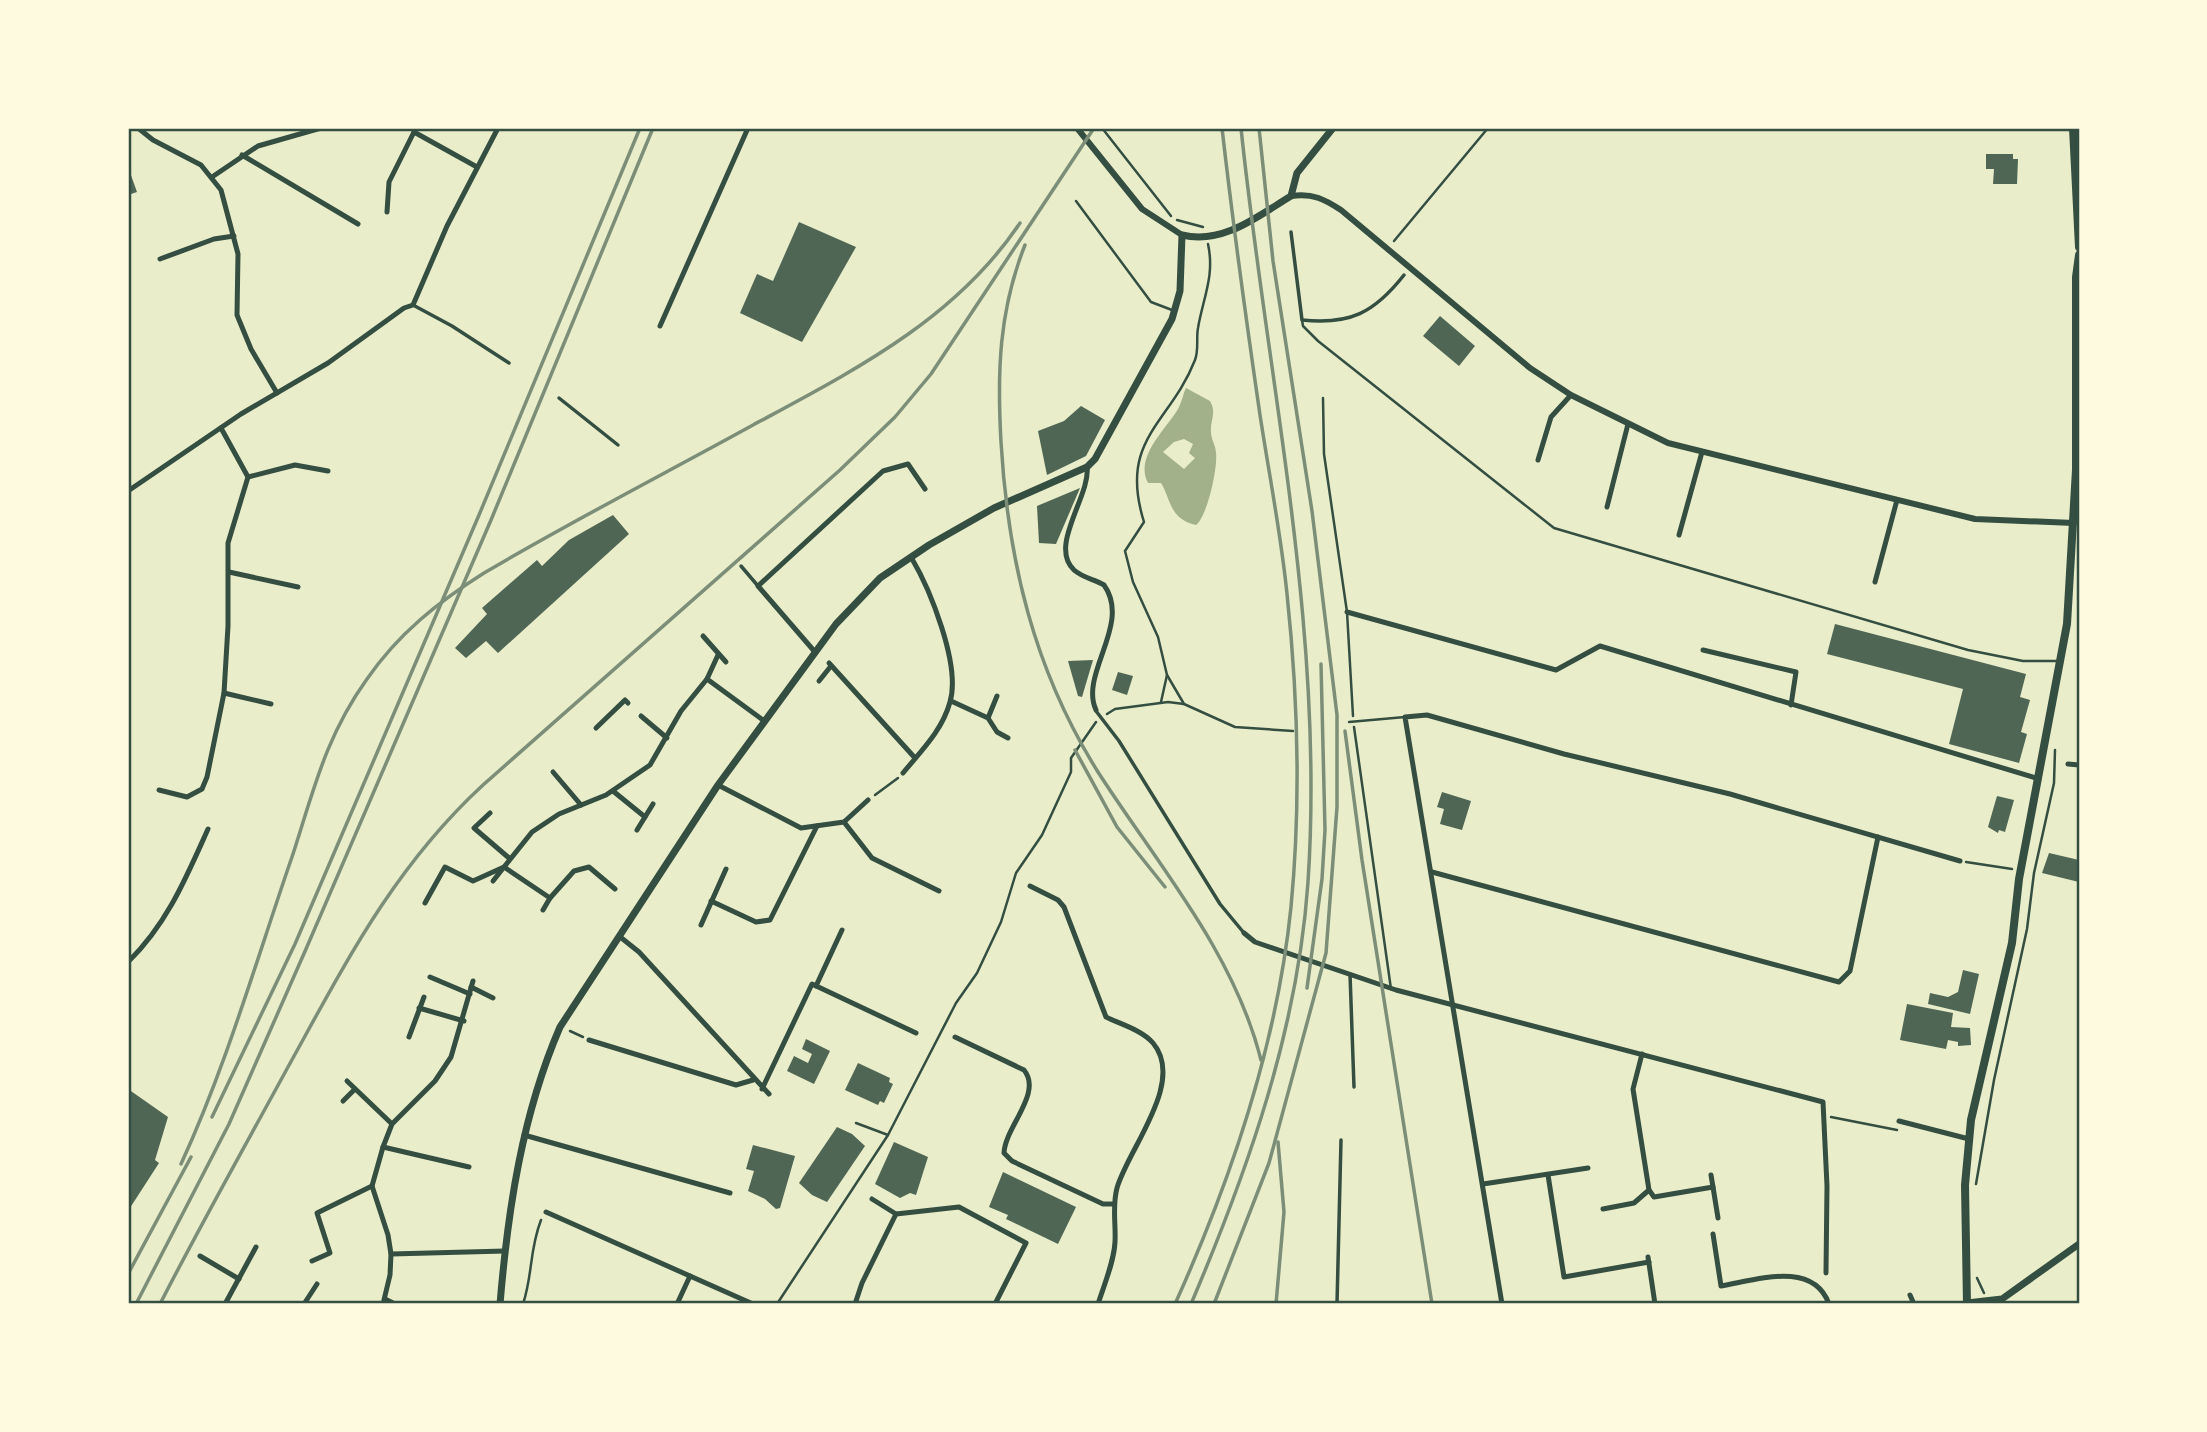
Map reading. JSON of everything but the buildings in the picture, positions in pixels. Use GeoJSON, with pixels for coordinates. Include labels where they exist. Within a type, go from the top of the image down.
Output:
{"type":"FeatureCollection","features":[{"type":"Feature","properties":{"kind":"main road"},"geometry":{"type":"LineString","coordinates":[[500,1304],[505,1251],[523,1135],[543,1065],[560,1027],[763,720],[836,624],[880,578],[994,508],[1087,467],[1100,453],[1165,335],[1175,311],[1180,291],[1182,235],[1195,238],[1219,236],[1291,196],[1297,173],[1333,128]]}},
{"type":"Feature","properties":{"kind":"main road"},"geometry":{"type":"LineString","coordinates":[[2073,128],[2079,247]]}},
{"type":"Feature","properties":{"kind":"main road"},"geometry":{"type":"LineString","coordinates":[[2079,255],[2076,277],[2074,523],[2068,613],[2019,879],[2012,943],[1969,1139],[1965,1216],[1967,1304],[2004,1302],[2079,1244]]}},
{"type":"Feature","properties":{"kind":"street"},"geometry":{"type":"LineString","coordinates":[[138,128],[153,140],[189,156],[212,177],[227,204],[239,271],[237,315],[251,349],[277,393]]}},
{"type":"Feature","properties":{"kind":"street"},"geometry":{"type":"LineString","coordinates":[[212,177],[258,146],[321,128]]}},
{"type":"Feature","properties":{"kind":"street"},"geometry":{"type":"LineString","coordinates":[[414,305],[447,226],[498,128]]}},
{"type":"Feature","properties":{"kind":"street"},"geometry":{"type":"LineString","coordinates":[[660,326],[748,128]]}},
{"type":"Feature","properties":{"kind":"street"},"geometry":{"type":"LineString","coordinates":[[1077,128],[1142,209],[1182,235]]}},
{"type":"Feature","properties":{"kind":"street"},"geometry":{"type":"LineString","coordinates":[[387,212],[389,183],[415,130],[477,167]]}},
{"type":"Feature","properties":{"kind":"street"},"geometry":{"type":"LineString","coordinates":[[242,155],[358,223]]}},
{"type":"Feature","properties":{"kind":"street"},"geometry":{"type":"LineString","coordinates":[[1291,196],[1321,197],[1341,210],[1483,332],[1570,394],[1668,443],[1897,500],[2002,522],[2074,523]]}},
{"type":"Feature","properties":{"kind":"street"},"geometry":{"type":"LineString","coordinates":[[1291,232],[1302,320],[1330,323],[1353,318],[1384,300],[1404,275]]}},
{"type":"Feature","properties":{"kind":"street"},"geometry":{"type":"LineString","coordinates":[[160,259],[215,239],[234,236]]}},
{"type":"Feature","properties":{"kind":"street"},"geometry":{"type":"LineString","coordinates":[[129,488],[351,347],[404,308],[414,305],[509,363]]}},
{"type":"Feature","properties":{"kind":"street"},"geometry":{"type":"LineString","coordinates":[[1538,460],[1551,417],[1570,394]]}},
{"type":"Feature","properties":{"kind":"street"},"geometry":{"type":"LineString","coordinates":[[559,398],[618,445]]}},
{"type":"Feature","properties":{"kind":"street"},"geometry":{"type":"LineString","coordinates":[[1607,507],[1628,424]]}},
{"type":"Feature","properties":{"kind":"street"},"geometry":{"type":"LineString","coordinates":[[159,790],[181,798],[202,789],[207,777],[224,693],[228,543],[248,477],[221,428]]}},
{"type":"Feature","properties":{"kind":"street"},"geometry":{"type":"LineString","coordinates":[[1679,535],[1702,452]]}},
{"type":"Feature","properties":{"kind":"street"},"geometry":{"type":"LineString","coordinates":[[758,586],[883,471],[908,464],[925,489]]}},
{"type":"Feature","properties":{"kind":"street"},"geometry":{"type":"LineString","coordinates":[[248,477],[295,465],[328,471]]}},
{"type":"Feature","properties":{"kind":"street"},"geometry":{"type":"LineString","coordinates":[[1087,467],[1088,479],[1066,545],[1070,566],[1077,573],[1104,585],[1110,601],[1109,631],[1093,691],[1096,710],[1220,905],[1244,933],[1255,942],[1391,989],[1823,1102],[1826,1273]]}},
{"type":"Feature","properties":{"kind":"street"},"geometry":{"type":"LineString","coordinates":[[1875,582],[1897,500]]}},
{"type":"Feature","properties":{"kind":"street"},"geometry":{"type":"LineString","coordinates":[[903,773],[929,745],[951,701],[950,662],[926,584],[911,557]]}},
{"type":"Feature","properties":{"kind":"street"},"geometry":{"type":"LineString","coordinates":[[741,566],[815,652]]}},
{"type":"Feature","properties":{"kind":"street"},"geometry":{"type":"LineString","coordinates":[[229,572],[298,587]]}},
{"type":"Feature","properties":{"kind":"street"},"geometry":{"type":"LineString","coordinates":[[1347,612],[1556,670],[1600,646],[2039,779]]}},
{"type":"Feature","properties":{"kind":"street"},"geometry":{"type":"LineString","coordinates":[[703,636],[716,657],[726,662]]}},
{"type":"Feature","properties":{"kind":"street"},"geometry":{"type":"LineString","coordinates":[[1703,650],[1796,673],[1791,705]]}},
{"type":"Feature","properties":{"kind":"street"},"geometry":{"type":"LineString","coordinates":[[493,881],[532,832],[559,814],[613,791],[650,765],[681,711],[706,679],[716,657]]}},
{"type":"Feature","properties":{"kind":"street"},"geometry":{"type":"LineString","coordinates":[[819,681],[830,665],[915,758]]}},
{"type":"Feature","properties":{"kind":"street"},"geometry":{"type":"LineString","coordinates":[[706,679],[763,720]]}},
{"type":"Feature","properties":{"kind":"street"},"geometry":{"type":"LineString","coordinates":[[224,693],[271,704]]}},
{"type":"Feature","properties":{"kind":"street"},"geometry":{"type":"LineString","coordinates":[[988,718],[997,696]]}},
{"type":"Feature","properties":{"kind":"street"},"geometry":{"type":"LineString","coordinates":[[596,728],[625,700],[628,703]]}},
{"type":"Feature","properties":{"kind":"street"},"geometry":{"type":"LineString","coordinates":[[951,701],[988,718],[998,732],[1007,738]]}},
{"type":"Feature","properties":{"kind":"street"},"geometry":{"type":"LineString","coordinates":[[1502,1304],[1405,717],[1427,715],[1564,754],[1730,794],[1960,862]]}},
{"type":"Feature","properties":{"kind":"street"},"geometry":{"type":"LineString","coordinates":[[641,716],[667,738]]}},
{"type":"Feature","properties":{"kind":"street"},"geometry":{"type":"LineString","coordinates":[[2068,764],[2079,765]]}},
{"type":"Feature","properties":{"kind":"street"},"geometry":{"type":"LineString","coordinates":[[553,772],[581,805]]}},
{"type":"Feature","properties":{"kind":"street"},"geometry":{"type":"LineString","coordinates":[[718,785],[795,827],[844,822],[868,800]]}},
{"type":"Feature","properties":{"kind":"street"},"geometry":{"type":"LineString","coordinates":[[613,791],[645,817]]}},
{"type":"Feature","properties":{"kind":"street"},"geometry":{"type":"LineString","coordinates":[[637,830],[653,804]]}},
{"type":"Feature","properties":{"kind":"street"},"geometry":{"type":"LineString","coordinates":[[490,813],[474,828],[509,858]]}},
{"type":"Feature","properties":{"kind":"street"},"geometry":{"type":"LineString","coordinates":[[844,822],[872,858],[939,891]]}},
{"type":"Feature","properties":{"kind":"street"},"geometry":{"type":"LineString","coordinates":[[711,901],[755,922],[770,920],[817,826]]}},
{"type":"Feature","properties":{"kind":"street"},"geometry":{"type":"LineString","coordinates":[[128,962],[146,944],[173,907],[208,829]]}},
{"type":"Feature","properties":{"kind":"street"},"geometry":{"type":"LineString","coordinates":[[1432,872],[1839,982],[1850,971],[1878,837]]}},
{"type":"Feature","properties":{"kind":"street"},"geometry":{"type":"LineString","coordinates":[[425,903],[445,867],[473,881],[504,867]]}},
{"type":"Feature","properties":{"kind":"street"},"geometry":{"type":"LineString","coordinates":[[504,867],[550,898]]}},
{"type":"Feature","properties":{"kind":"street"},"geometry":{"type":"LineString","coordinates":[[543,910],[574,871],[589,867],[615,890]]}},
{"type":"Feature","properties":{"kind":"street"},"geometry":{"type":"LineString","coordinates":[[701,925],[726,869]]}},
{"type":"Feature","properties":{"kind":"street"},"geometry":{"type":"LineString","coordinates":[[1030,886],[1058,900],[1064,907],[1106,1017],[1151,1040],[1160,1052],[1162,1084],[1158,1100],[1117,1187],[1114,1204],[1115,1244],[1098,1304]]}},
{"type":"Feature","properties":{"kind":"street"},"geometry":{"type":"LineString","coordinates":[[816,986],[842,930]]}},
{"type":"Feature","properties":{"kind":"street"},"geometry":{"type":"LineString","coordinates":[[619,936],[639,952],[753,1080],[769,1094]]}},
{"type":"Feature","properties":{"kind":"street"},"geometry":{"type":"LineString","coordinates":[[1350,973],[1354,1087]]}},
{"type":"Feature","properties":{"kind":"street"},"geometry":{"type":"LineString","coordinates":[[430,976],[471,987],[493,998]]}},
{"type":"Feature","properties":{"kind":"street"},"geometry":{"type":"LineString","coordinates":[[762,1089],[812,984],[916,1033]]}},
{"type":"Feature","properties":{"kind":"street"},"geometry":{"type":"LineString","coordinates":[[395,1304],[384,1302],[391,1254],[388,1235],[372,1186],[392,1124],[435,1081],[452,1057],[464,1021],[471,987]]}},
{"type":"Feature","properties":{"kind":"street"},"geometry":{"type":"LineString","coordinates":[[409,1037],[424,997]]}},
{"type":"Feature","properties":{"kind":"street"},"geometry":{"type":"LineString","coordinates":[[419,1009],[464,1021]]}},
{"type":"Feature","properties":{"kind":"street"},"geometry":{"type":"LineString","coordinates":[[955,1037],[1024,1070],[1030,1077],[1031,1088],[1004,1143],[1004,1153],[1012,1161],[1103,1204],[1114,1204]]}},
{"type":"Feature","properties":{"kind":"street"},"geometry":{"type":"LineString","coordinates":[[589,1040],[737,1085],[753,1080]]}},
{"type":"Feature","properties":{"kind":"street"},"geometry":{"type":"LineString","coordinates":[[1642,1054],[1633,1089],[1650,1190],[1654,1197],[1713,1187]]}},
{"type":"Feature","properties":{"kind":"street"},"geometry":{"type":"LineString","coordinates":[[347,1081],[392,1124]]}},
{"type":"Feature","properties":{"kind":"street"},"geometry":{"type":"LineString","coordinates":[[343,1101],[355,1089]]}},
{"type":"Feature","properties":{"kind":"street"},"geometry":{"type":"LineString","coordinates":[[1899,1121],[1969,1139]]}},
{"type":"Feature","properties":{"kind":"street"},"geometry":{"type":"LineString","coordinates":[[523,1135],[730,1193]]}},
{"type":"Feature","properties":{"kind":"street"},"geometry":{"type":"LineString","coordinates":[[1337,1304],[1341,1140]]}},
{"type":"Feature","properties":{"kind":"street"},"geometry":{"type":"LineString","coordinates":[[383,1147],[469,1167]]}},
{"type":"Feature","properties":{"kind":"street"},"geometry":{"type":"LineString","coordinates":[[1483,1184],[1588,1168]]}},
{"type":"Feature","properties":{"kind":"street"},"geometry":{"type":"LineString","coordinates":[[1548,1175],[1564,1277],[1626,1266],[1648,1259],[1655,1304]]}},
{"type":"Feature","properties":{"kind":"street"},"geometry":{"type":"LineString","coordinates":[[1711,1175],[1718,1218]]}},
{"type":"Feature","properties":{"kind":"street"},"geometry":{"type":"LineString","coordinates":[[312,1261],[330,1253],[317,1213],[372,1186]]}},
{"type":"Feature","properties":{"kind":"street"},"geometry":{"type":"LineString","coordinates":[[1603,1209],[1634,1203],[1650,1190]]}},
{"type":"Feature","properties":{"kind":"street"},"geometry":{"type":"LineString","coordinates":[[872,1199],[895,1214],[959,1207],[1026,1243],[995,1304]]}},
{"type":"Feature","properties":{"kind":"street"},"geometry":{"type":"LineString","coordinates":[[546,1212],[753,1304]]}},
{"type":"Feature","properties":{"kind":"street"},"geometry":{"type":"LineString","coordinates":[[864,1304],[856,1303],[862,1283],[895,1214]]}},
{"type":"Feature","properties":{"kind":"street"},"geometry":{"type":"LineString","coordinates":[[1713,1234],[1721,1286],[1793,1276],[1818,1286],[1829,1304]]}},
{"type":"Feature","properties":{"kind":"street"},"geometry":{"type":"LineString","coordinates":[[225,1304],[256,1247]]}},
{"type":"Feature","properties":{"kind":"street"},"geometry":{"type":"LineString","coordinates":[[391,1254],[505,1251]]}},
{"type":"Feature","properties":{"kind":"street"},"geometry":{"type":"LineString","coordinates":[[200,1256],[239,1279]]}},
{"type":"Feature","properties":{"kind":"street"},"geometry":{"type":"LineString","coordinates":[[677,1304],[690,1276]]}},
{"type":"Feature","properties":{"kind":"street"},"geometry":{"type":"LineString","coordinates":[[304,1304],[317,1284]]}},
{"type":"Feature","properties":{"kind":"street"},"geometry":{"type":"LineString","coordinates":[[1910,1295],[1914,1304]]}},
{"type":"Feature","properties":{"kind":"lane"},"geometry":{"type":"LineString","coordinates":[[1076,201],[1152,302],[1175,311]]}},
{"type":"Feature","properties":{"kind":"lane"},"geometry":{"type":"LineString","coordinates":[[1302,320],[1303,326],[1318,341],[1554,528],[1968,650],[2023,661],[2060,662]]}},
{"type":"Feature","properties":{"kind":"lane"},"geometry":{"type":"LineString","coordinates":[[1323,398],[1324,454],[1347,612],[1353,716]]}},
{"type":"Feature","properties":{"kind":"lane"},"geometry":{"type":"LineString","coordinates":[[1349,722],[1405,717]]}},
{"type":"Feature","properties":{"kind":"lane"},"geometry":{"type":"LineString","coordinates":[[1354,727],[1391,989]]}},
{"type":"Feature","properties":{"kind":"path"},"geometry":{"type":"LineString","coordinates":[[1102,128],[1168,213]]}},
{"type":"Feature","properties":{"kind":"path"},"geometry":{"type":"LineString","coordinates":[[1394,241],[1488,128]]}},
{"type":"Feature","properties":{"kind":"path"},"geometry":{"type":"LineString","coordinates":[[1177,220],[1203,228]]}},
{"type":"Feature","properties":{"kind":"path"},"geometry":{"type":"LineString","coordinates":[[1184,705],[1167,675],[1158,636],[1133,582],[1125,551],[1143,522],[1137,499],[1145,440],[1196,358],[1198,327],[1212,268],[1208,246]]}},
{"type":"Feature","properties":{"kind":"path"},"geometry":{"type":"LineString","coordinates":[[1161,702],[1167,675]]}},
{"type":"Feature","properties":{"kind":"path"},"geometry":{"type":"LineString","coordinates":[[1109,713],[1161,702],[1184,705],[1235,727],[1293,731]]}},
{"type":"Feature","properties":{"kind":"path"},"geometry":{"type":"LineString","coordinates":[[777,1304],[888,1135],[956,1003],[990,949],[1016,873],[1042,835],[1071,772],[1071,758],[1096,723]]}},
{"type":"Feature","properties":{"kind":"path"},"geometry":{"type":"LineString","coordinates":[[868,800],[903,773]]}},
{"type":"Feature","properties":{"kind":"path"},"geometry":{"type":"LineString","coordinates":[[1976,1191],[1994,1080],[2027,929],[2033,873],[2054,781]]}},
{"type":"Feature","properties":{"kind":"path"},"geometry":{"type":"LineString","coordinates":[[1960,862],[2013,869]]}},
{"type":"Feature","properties":{"kind":"path"},"geometry":{"type":"LineString","coordinates":[[560,1027],[589,1040]]}},
{"type":"Feature","properties":{"kind":"path"},"geometry":{"type":"LineString","coordinates":[[1825,1116],[1900,1131]]}},
{"type":"Feature","properties":{"kind":"path"},"geometry":{"type":"LineString","coordinates":[[856,1123],[888,1135]]}},
{"type":"Feature","properties":{"kind":"path"},"geometry":{"type":"LineString","coordinates":[[523,1304],[531,1273],[529,1255],[540,1220],[546,1212]]}},
{"type":"Feature","properties":{"kind":"path"},"geometry":{"type":"LineString","coordinates":[[1976,1274],[1984,1289]]}},
{"type":"Feature","properties":{"kind":"shaded area"},"geometry":{"type":"Polygon","coordinates":[[[1186,388],[1210,401],[1213,409],[1211,432],[1216,450],[1211,492],[1196,525],[1176,513],[1161,483],[1148,483],[1145,473],[1148,453],[1178,409],[1186,388]],[[1184,439],[1174,442],[1163,452],[1184,469],[1195,458],[1189,453],[1193,444],[1184,439]]]}},
{"type":"Feature","properties":{"kind":"railway"},"geometry":{"type":"LineString","coordinates":[[212,1117],[295,944],[479,515],[640,128]]}},
{"type":"Feature","properties":{"kind":"railway"},"geometry":{"type":"LineString","coordinates":[[136,1304],[229,1124],[306,949],[491,520],[653,128]]}},
{"type":"Feature","properties":{"kind":"railway"},"geometry":{"type":"LineString","coordinates":[[160,1304],[352,953],[397,883],[423,849],[451,816],[483,785],[840,470],[895,417],[931,374],[1094,128]]}},
{"type":"Feature","properties":{"kind":"railway"},"geometry":{"type":"LineString","coordinates":[[1175,1304],[1233,1159],[1263,1060],[1284,959],[1291,907],[1296,829],[1296,711],[1287,594],[1222,128]]}},
{"type":"Feature","properties":{"kind":"railway"},"geometry":{"type":"LineString","coordinates":[[1191,1304],[1232,1202],[1282,1045],[1294,991],[1308,882],[1311,787],[1301,598],[1241,128]]}},
{"type":"Feature","properties":{"kind":"railway"},"geometry":{"type":"LineString","coordinates":[[1214,1304],[1269,1163],[1326,953],[1337,807],[1337,715],[1312,511],[1273,261],[1259,128]]}},
{"type":"Feature","properties":{"kind":"railway"},"geometry":{"type":"LineString","coordinates":[[181,1164],[227,1049],[331,742],[353,700],[392,648],[435,607],[484,573],[828,384],[900,340],[965,288],[994,257],[1020,223]]}},
{"type":"Feature","properties":{"kind":"railway"},"geometry":{"type":"LineString","coordinates":[[1025,245],[1016,269],[1005,317],[999,391],[1010,529],[1028,613],[1041,654],[1076,733],[1098,772],[1213,946],[1249,1020],[1261,1060]]}},
{"type":"Feature","properties":{"kind":"railway"},"geometry":{"type":"LineString","coordinates":[[1307,988],[1322,879],[1325,830],[1321,664]]}},
{"type":"Feature","properties":{"kind":"railway"},"geometry":{"type":"LineString","coordinates":[[1345,731],[1362,860],[1432,1304]]}},
{"type":"Feature","properties":{"kind":"railway"},"geometry":{"type":"LineString","coordinates":[[1075,750],[1117,827],[1165,887]]}},
{"type":"Feature","properties":{"kind":"railway"},"geometry":{"type":"LineString","coordinates":[[1276,1304],[1284,1212],[1278,1142]]}},
{"type":"Feature","properties":{"kind":"railway"},"geometry":{"type":"LineString","coordinates":[[128,1274],[191,1157]]}}]}
